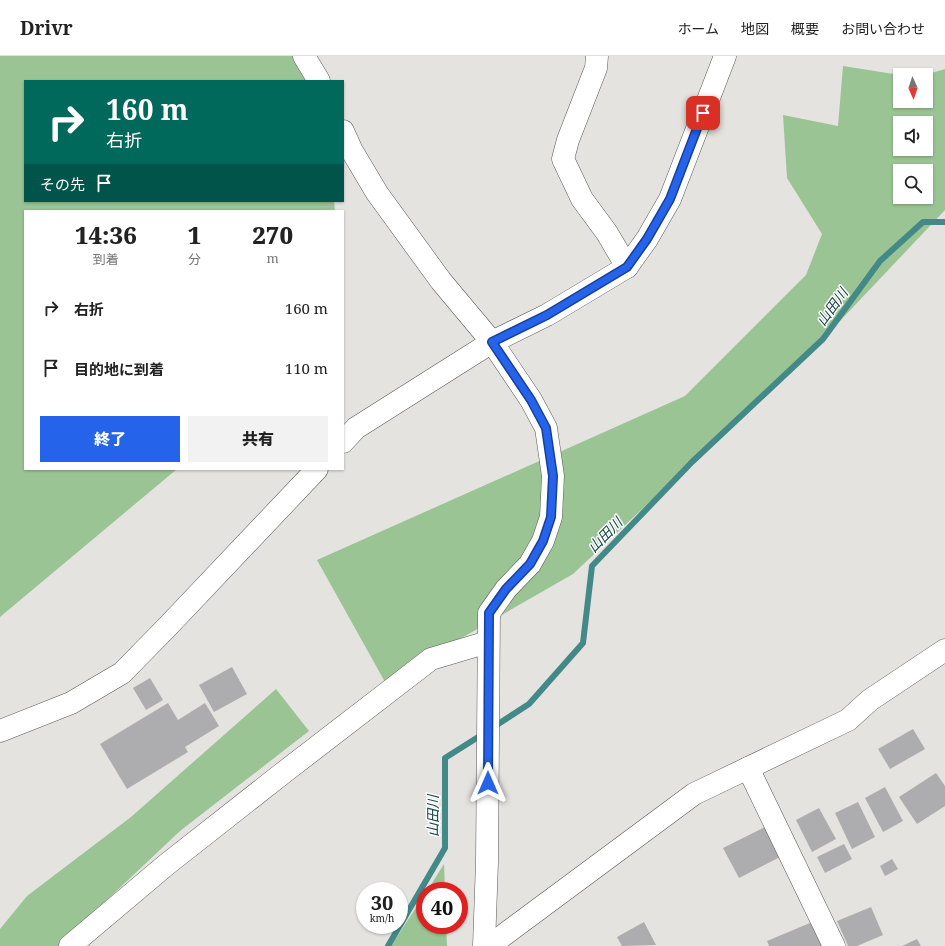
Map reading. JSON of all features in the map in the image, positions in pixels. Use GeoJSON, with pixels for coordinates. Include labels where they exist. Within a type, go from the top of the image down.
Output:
{"type":"FeatureCollection","features":[{"type":"Feature","properties":{"kind":"street"},"geometry":{"type":"LineString","coordinates":[[304,56],[318,80]]}},
{"type":"Feature","properties":{"kind":"street"},"geometry":{"type":"LineString","coordinates":[[597,56],[596,68],[568,140],[563,158],[582,199],[607,233],[627,267]]}},
{"type":"Feature","properties":{"kind":"street"},"geometry":{"type":"LineString","coordinates":[[344,441],[356,428],[492,342],[547,315],[627,267],[647,239],[670,199],[725,56]]}},
{"type":"Feature","properties":{"kind":"street"},"geometry":{"type":"LineString","coordinates":[[344,133],[352,151],[377,193],[441,281],[492,342],[531,400],[546,428],[553,476],[551,517],[543,541],[530,564],[506,589],[489,613],[487,854],[484,946]]}},
{"type":"Feature","properties":{"kind":"street"},"geometry":{"type":"LineString","coordinates":[[0,731],[71,704],[122,673],[176,619],[316,470]]}},
{"type":"Feature","properties":{"kind":"street"},"geometry":{"type":"LineString","coordinates":[[70,946],[166,865],[282,773],[431,659],[488,642]]}},
{"type":"Feature","properties":{"kind":"street"},"geometry":{"type":"LineString","coordinates":[[489,946],[694,794],[848,720],[870,700],[944,652]]}},
{"type":"Feature","properties":{"kind":"street"},"geometry":{"type":"LineString","coordinates":[[748,768],[834,946]]}},
{"type":"Feature","properties":{"kind":"green space"},"geometry":{"type":"Polygon","coordinates":[[[0,56],[299,56],[313,80],[24,80],[24,202],[334,202],[335,210],[24,210],[24,470],[176,470],[0,617],[0,56]]]}},
{"type":"Feature","properties":{"kind":"green space"},"geometry":{"type":"Polygon","coordinates":[[[843,66],[893,74],[893,108],[933,108],[933,73],[945,69],[945,210],[823,339],[573,574],[385,682],[317,560],[685,396],[806,275],[822,234],[787,178],[783,115],[838,126],[843,66]]]}},
{"type":"Feature","properties":{"kind":"green space"},"geometry":{"type":"Polygon","coordinates":[[[276,689],[309,731],[180,831],[58,946],[0,946],[0,929],[27,896],[131,817],[276,689]]]}},
{"type":"Feature","properties":{"kind":"green space"},"geometry":{"type":"Polygon","coordinates":[[[444,864],[445,882],[433,882],[444,864]]]}},
{"type":"Feature","properties":{"kind":"green space"},"geometry":{"type":"Polygon","coordinates":[[[416,908],[416,934],[446,934],[447,946],[391,946],[399,934],[408,934],[408,920],[416,908]]]}},
{"type":"Feature","properties":{"kind":"building"},"geometry":{"type":"Polygon","coordinates":[[[232,667],[247,694],[214,712],[199,685],[232,667]]]}},
{"type":"Feature","properties":{"kind":"building"},"geometry":{"type":"Polygon","coordinates":[[[150,678],[163,700],[146,710],[133,688],[150,678]]]}},
{"type":"Feature","properties":{"kind":"building"},"geometry":{"type":"Polygon","coordinates":[[[168,703],[178,720],[205,703],[219,726],[185,747],[188,752],[127,789],[100,744],[168,703]]]}},
{"type":"Feature","properties":{"kind":"building"},"geometry":{"type":"Polygon","coordinates":[[[913,729],[925,749],[890,769],[878,749],[913,729]]]}},
{"type":"Feature","properties":{"kind":"building"},"geometry":{"type":"Polygon","coordinates":[[[936,773],[945,786],[945,806],[917,824],[899,797],[936,773]]]}},
{"type":"Feature","properties":{"kind":"building"},"geometry":{"type":"Polygon","coordinates":[[[885,787],[903,821],[883,832],[865,798],[885,787]]]}},
{"type":"Feature","properties":{"kind":"building"},"geometry":{"type":"Polygon","coordinates":[[[858,802],[875,837],[852,849],[835,813],[858,802]]]}},
{"type":"Feature","properties":{"kind":"building"},"geometry":{"type":"Polygon","coordinates":[[[819,808],[836,839],[812,852],[796,820],[819,808]]]}},
{"type":"Feature","properties":{"kind":"building"},"geometry":{"type":"Polygon","coordinates":[[[765,827],[780,857],[739,878],[723,848],[765,827]]]}},
{"type":"Feature","properties":{"kind":"building"},"geometry":{"type":"Polygon","coordinates":[[[844,844],[852,859],[825,873],[817,857],[844,844]]]}},
{"type":"Feature","properties":{"kind":"building"},"geometry":{"type":"Polygon","coordinates":[[[892,859],[898,869],[885,876],[880,866],[892,859]]]}},
{"type":"Feature","properties":{"kind":"building"},"geometry":{"type":"Polygon","coordinates":[[[871,907],[883,935],[857,946],[848,946],[837,921],[871,907]]]}},
{"type":"Feature","properties":{"kind":"building"},"geometry":{"type":"Polygon","coordinates":[[[817,920],[828,946],[769,946],[767,941],[817,920]]]}},
{"type":"Feature","properties":{"kind":"building"},"geometry":{"type":"Polygon","coordinates":[[[644,922],[656,945],[622,946],[617,937],[644,922]]]}},
{"type":"Feature","properties":{"kind":"building"},"geometry":{"type":"Polygon","coordinates":[[[917,939],[921,946],[902,946],[917,939]]]}},
{"type":"Feature","properties":{"kind":"waterway","name":"山田川"},"geometry":{"type":"LineString","coordinates":[[492,728],[529,704],[583,643],[592,566],[692,462],[823,339],[880,261],[923,222],[945,222]]}},
{"type":"Feature","properties":{"kind":"waterway","name":"山田川"},"geometry":{"type":"LineString","coordinates":[[388,946],[445,848],[445,758],[483,734]]}},
{"type":"Feature","properties":{"kind":"route"},"geometry":{"type":"LineString","coordinates":[[488,783],[489,613],[506,589],[530,564],[543,541],[551,517],[553,476],[546,428],[531,400],[492,342],[547,315],[627,267],[647,239],[670,199],[703,113]]}}]}
